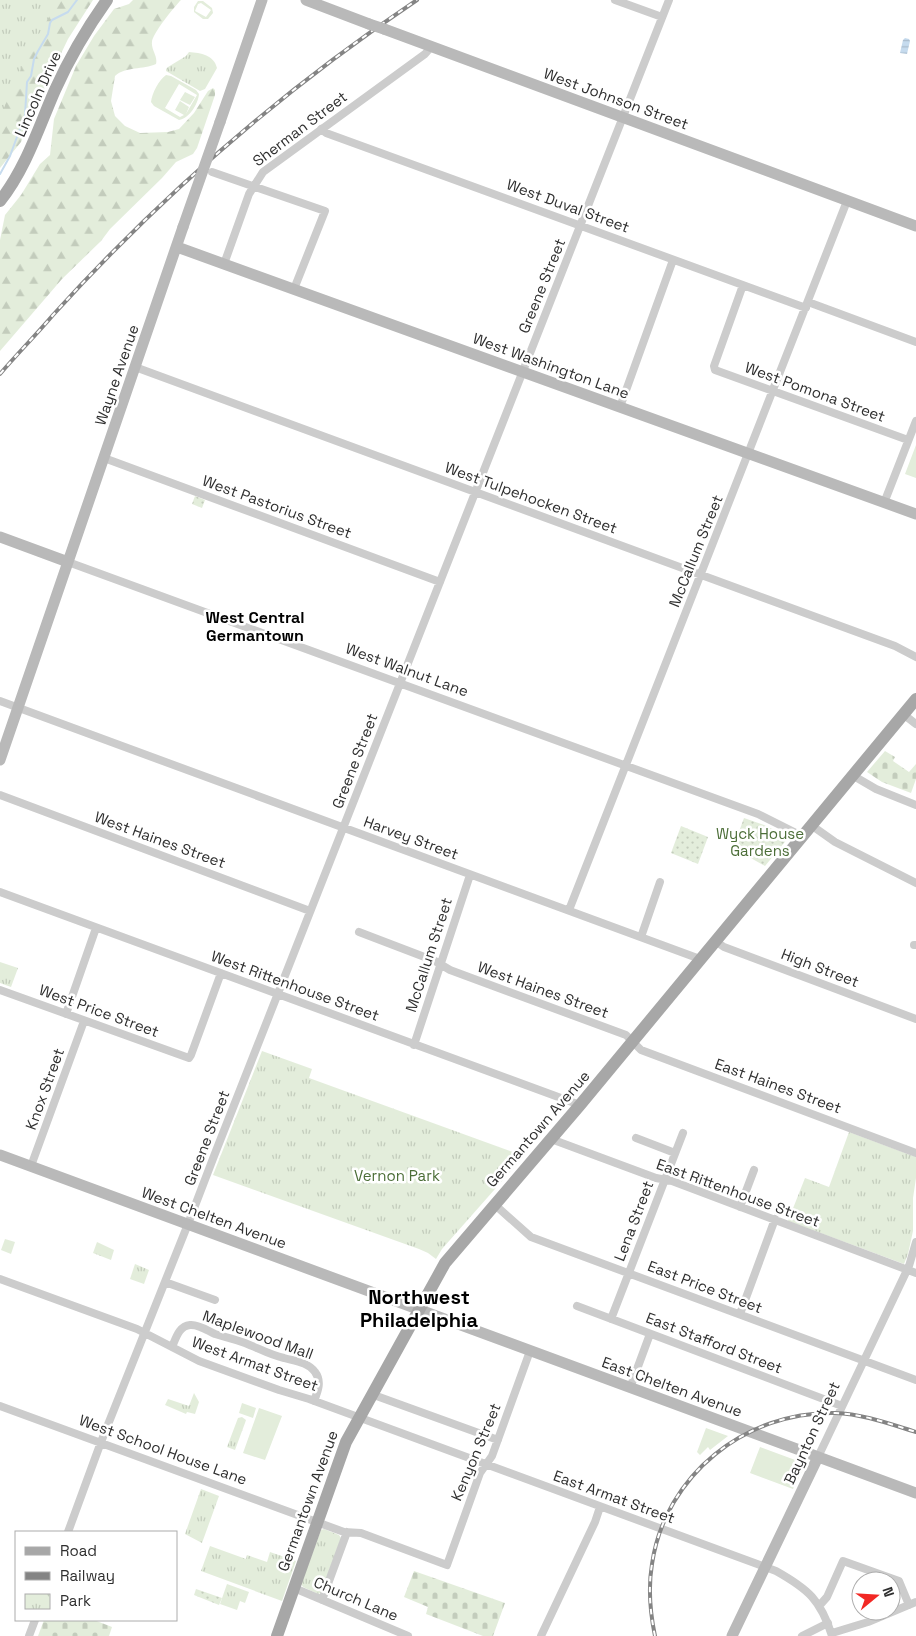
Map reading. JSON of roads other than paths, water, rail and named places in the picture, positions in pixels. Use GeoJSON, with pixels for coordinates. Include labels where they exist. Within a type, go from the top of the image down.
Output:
{"type":"FeatureCollection","features":[{"type":"Feature","properties":{"kind":"main road","name":"Lincoln Drive"},"geometry":{"type":"LineString","coordinates":[[0,201],[26,160],[71,58],[107,0]]}},
{"type":"Feature","properties":{"kind":"main road","name":"Germantown Avenue"},"geometry":{"type":"LineString","coordinates":[[277,1636],[342,1451],[418,1309],[450,1256],[580,1105],[916,699]]}},
{"type":"Feature","properties":{"kind":"street","name":"Wayne Avenue"},"geometry":{"type":"LineString","coordinates":[[0,760],[262,0]]}},
{"type":"Feature","properties":{"kind":"street","name":"West Johnson Street"},"geometry":{"type":"LineString","coordinates":[[306,0],[916,226]]}},
{"type":"Feature","properties":{"kind":"street"},"geometry":{"type":"LineString","coordinates":[[615,0],[662,18]]}},
{"type":"Feature","properties":{"kind":"street","name":"Greene Street"},"geometry":{"type":"LineString","coordinates":[[68,1531],[101,1442],[669,0]]}},
{"type":"Feature","properties":{"kind":"street","name":"Sherman Street"},"geometry":{"type":"LineString","coordinates":[[224,264],[253,186],[260,175],[269,166],[425,54],[431,46]]}},
{"type":"Feature","properties":{"kind":"street","name":"West Duval Street"},"geometry":{"type":"LineString","coordinates":[[321,129],[326,133],[673,260],[916,342]]}},
{"type":"Feature","properties":{"kind":"street"},"geometry":{"type":"LineString","coordinates":[[212,172],[325,211],[294,289]]}},
{"type":"Feature","properties":{"kind":"street","name":"McCallum Street"},"geometry":{"type":"LineString","coordinates":[[569,910],[848,201]]}},
{"type":"Feature","properties":{"kind":"street","name":"West Washington Lane"},"geometry":{"type":"LineString","coordinates":[[177,247],[916,514]]}},
{"type":"Feature","properties":{"kind":"street"},"geometry":{"type":"LineString","coordinates":[[620,407],[673,260]]}},
{"type":"Feature","properties":{"kind":"street","name":"West Pomona Street"},"geometry":{"type":"LineString","coordinates":[[743,285],[714,368],[716,370],[908,440]]}},
{"type":"Feature","properties":{"kind":"street","name":"West Tulpehocken Street"},"geometry":{"type":"LineString","coordinates":[[135,367],[896,646],[916,657]]}},
{"type":"Feature","properties":{"kind":"street"},"geometry":{"type":"LineString","coordinates":[[884,502],[916,421]]}},
{"type":"Feature","properties":{"kind":"street","name":"West Pastorius Street"},"geometry":{"type":"LineString","coordinates":[[104,458],[440,582]]}},
{"type":"Feature","properties":{"kind":"street","name":"West Walnut Lane"},"geometry":{"type":"LineString","coordinates":[[0,537],[767,818],[802,836]]}},
{"type":"Feature","properties":{"kind":"street","name":"Harvey Street"},"geometry":{"type":"LineString","coordinates":[[0,701],[700,959]]}},
{"type":"Feature","properties":{"kind":"street"},"geometry":{"type":"LineString","coordinates":[[904,714],[916,724]]}},
{"type":"Feature","properties":{"kind":"street"},"geometry":{"type":"LineString","coordinates":[[852,775],[876,790],[916,805]]}},
{"type":"Feature","properties":{"kind":"street","name":"West Haines Street"},"geometry":{"type":"LineString","coordinates":[[0,796],[310,911]]}},
{"type":"Feature","properties":{"kind":"street"},"geometry":{"type":"LineString","coordinates":[[811,825],[835,842],[916,883]]}},
{"type":"Feature","properties":{"kind":"street","name":"McCallum Street"},"geometry":{"type":"LineString","coordinates":[[414,1044],[470,875]]}},
{"type":"Feature","properties":{"kind":"street"},"geometry":{"type":"LineString","coordinates":[[641,937],[660,882]]}},
{"type":"Feature","properties":{"kind":"street","name":"West Rittenhouse Street"},"geometry":{"type":"LineString","coordinates":[[0,892],[580,1105]]}},
{"type":"Feature","properties":{"kind":"street"},"geometry":{"type":"LineString","coordinates":[[66,1014],[96,928]]}},
{"type":"Feature","properties":{"kind":"street","name":"West Haines Street"},"geometry":{"type":"LineString","coordinates":[[359,932],[435,960],[450,970],[626,1035],[633,1041]]}},
{"type":"Feature","properties":{"kind":"street","name":"High Street"},"geometry":{"type":"LineString","coordinates":[[715,941],[724,947],[916,1019]]}},
{"type":"Feature","properties":{"kind":"street","name":"West Price Street"},"geometry":{"type":"LineString","coordinates":[[0,990],[189,1058],[220,974]]}},
{"type":"Feature","properties":{"kind":"street","name":"Knox Street"},"geometry":{"type":"LineString","coordinates":[[31,1166],[84,1021]]}},
{"type":"Feature","properties":{"kind":"street","name":"East Haines Street"},"geometry":{"type":"LineString","coordinates":[[633,1041],[641,1050],[916,1153]]}},
{"type":"Feature","properties":{"kind":"street","name":"Lena Street"},"geometry":{"type":"LineString","coordinates":[[611,1319],[683,1132]]}},
{"type":"Feature","properties":{"kind":"street"},"geometry":{"type":"LineString","coordinates":[[636,1138],[675,1153]]}},
{"type":"Feature","properties":{"kind":"street","name":"East Rittenhouse Street"},"geometry":{"type":"LineString","coordinates":[[551,1139],[656,1178],[672,1181],[916,1273]]}},
{"type":"Feature","properties":{"kind":"street","name":"West Chelten Avenue"},"geometry":{"type":"LineString","coordinates":[[0,1155],[418,1309]]}},
{"type":"Feature","properties":{"kind":"street"},"geometry":{"type":"LineString","coordinates":[[740,1207],[754,1170]]}},
{"type":"Feature","properties":{"kind":"street","name":"East Price Street"},"geometry":{"type":"LineString","coordinates":[[494,1204],[531,1237],[916,1380]]}},
{"type":"Feature","properties":{"kind":"street"},"geometry":{"type":"LineString","coordinates":[[740,1314],[775,1220]]}},
{"type":"Feature","properties":{"kind":"street","name":"Baynton Street"},"geometry":{"type":"LineString","coordinates":[[732,1636],[907,1270],[916,1242]]}},
{"type":"Feature","properties":{"kind":"street","name":"West Armat Street"},"geometry":{"type":"LineString","coordinates":[[0,1279],[145,1333],[199,1361],[358,1418]]}},
{"type":"Feature","properties":{"kind":"street"},"geometry":{"type":"LineString","coordinates":[[165,1282],[215,1300]]}},
{"type":"Feature","properties":{"kind":"street","name":"East Stafford Street"},"geometry":{"type":"LineString","coordinates":[[577,1306],[842,1406]]}},
{"type":"Feature","properties":{"kind":"street","name":"East Chelten Avenue"},"geometry":{"type":"LineString","coordinates":[[418,1309],[916,1493]]}},
{"type":"Feature","properties":{"kind":"street","name":"Maplewood Mall"},"geometry":{"type":"LineString","coordinates":[[172,1347],[182,1328],[195,1325],[216,1334],[244,1342],[275,1356],[304,1364],[314,1370],[319,1380],[314,1401]]}},
{"type":"Feature","properties":{"kind":"street"},"geometry":{"type":"LineString","coordinates":[[630,1388],[650,1334]]}},
{"type":"Feature","properties":{"kind":"street","name":"Kenyon Street"},"geometry":{"type":"LineString","coordinates":[[447,1565],[480,1473],[492,1456],[530,1351]]}},
{"type":"Feature","properties":{"kind":"street"},"geometry":{"type":"LineString","coordinates":[[371,1394],[498,1440]]}},
{"type":"Feature","properties":{"kind":"street","name":"West School House Lane"},"geometry":{"type":"LineString","coordinates":[[0,1406],[317,1522],[347,1532],[360,1533],[447,1565]]}},
{"type":"Feature","properties":{"kind":"street","name":"East Armat Street"},"geometry":{"type":"LineString","coordinates":[[358,1418],[765,1567],[802,1586],[820,1606],[832,1635]]}},
{"type":"Feature","properties":{"kind":"street"},"geometry":{"type":"LineString","coordinates":[[541,1636],[595,1522],[600,1507]]}},
{"type":"Feature","properties":{"kind":"street"},"geometry":{"type":"LineString","coordinates":[[322,1600],[347,1532]]}},
{"type":"Feature","properties":{"kind":"street"},"geometry":{"type":"LineString","coordinates":[[820,1606],[827,1597],[843,1561],[900,1581],[913,1604],[832,1635]]}},
{"type":"Feature","properties":{"kind":"street","name":"Church Lane"},"geometry":{"type":"LineString","coordinates":[[294,1588],[408,1636]]}},
{"type":"Feature","properties":{"kind":"street"},"geometry":{"type":"LineString","coordinates":[[29,1636],[35,1621]]}},
{"type":"Feature","properties":{"kind":"street"},"geometry":{"type":"LineString","coordinates":[[802,1636],[828,1623]]}},
{"type":"Feature","properties":{"kind":"water"},"geometry":{"type":"Polygon","coordinates":[[[905,38],[910,41],[907,54],[900,53],[905,38]]]}},
{"type":"Feature","properties":{"kind":"waterway"},"geometry":{"type":"LineString","coordinates":[[0,174],[10,156],[25,115],[27,82],[31,76],[34,59],[48,34],[52,20],[68,12],[77,0]]}},
{"type":"Feature","properties":{"kind":"railway"},"geometry":{"type":"LineString","coordinates":[[0,374],[94,271],[137,228],[226,146],[319,70],[417,0]]}},
{"type":"Feature","properties":{"kind":"railway"},"geometry":{"type":"LineString","coordinates":[[655,1636],[650,1582],[652,1564],[660,1532],[674,1503],[692,1477],[715,1454],[741,1436],[771,1423],[802,1415],[835,1413],[856,1415],[916,1432]]}},
{"type":"Feature","properties":{"kind":"district","name":"West Central Germantown"},"geometry":{"type":"Point","coordinates":[255,626]}},
{"type":"Feature","properties":{"kind":"district","name":"Northwest Philadelphia"},"geometry":{"type":"Point","coordinates":[419,1308]}},
{"type":"Feature","properties":{"kind":"park label","name":"Wyck House Gardens"},"geometry":{"type":"Point","coordinates":[760,842]}},
{"type":"Feature","properties":{"kind":"park label","name":"Vernon Park"},"geometry":{"type":"Point","coordinates":[397,1176]}}]}
